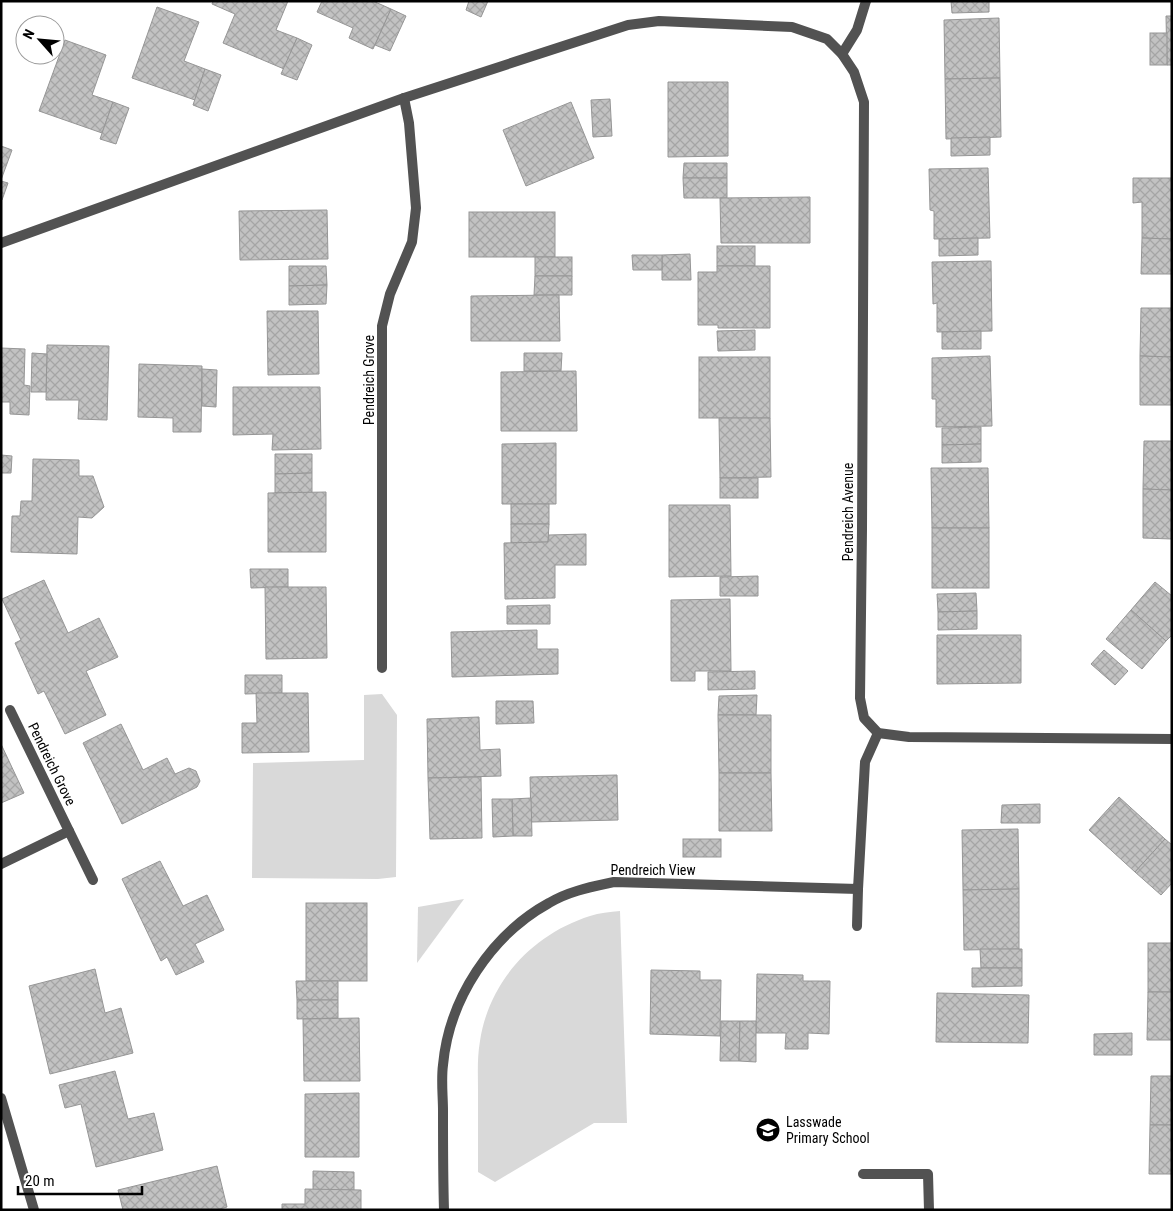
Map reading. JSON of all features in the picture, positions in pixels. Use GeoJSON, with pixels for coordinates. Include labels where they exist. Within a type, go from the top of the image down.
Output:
{"type":"FeatureCollection","features":[{"type":"Feature","properties":{"kind":"street"},"geometry":{"type":"LineString","coordinates":[[1,243],[404,98],[628,25],[658,21],[792,27],[827,39],[842,54],[857,30],[866,1]]}},
{"type":"Feature","properties":{"kind":"street","name":"Pendreich Avenue"},"geometry":{"type":"LineString","coordinates":[[842,54],[854,72],[864,102],[860,698],[864,718],[878,733]]}},
{"type":"Feature","properties":{"kind":"street","name":"Pendreich Grove"},"geometry":{"type":"LineString","coordinates":[[382,668],[382,326],[390,294],[412,242],[416,208],[409,123],[404,98]]}},
{"type":"Feature","properties":{"kind":"street","name":"Pendreich Grove"},"geometry":{"type":"LineString","coordinates":[[10,710],[93,880]]}},
{"type":"Feature","properties":{"kind":"street"},"geometry":{"type":"LineString","coordinates":[[857,926],[865,762],[878,733],[909,737],[1172,739]]}},
{"type":"Feature","properties":{"kind":"street"},"geometry":{"type":"LineString","coordinates":[[1,864],[69,831]]}},
{"type":"Feature","properties":{"kind":"street","name":"Pendreich View"},"geometry":{"type":"LineString","coordinates":[[444,1210],[443,1065],[449,1030],[462,996],[480,966],[500,941],[523,920],[549,902],[578,890],[614,882],[858,888]]}},
{"type":"Feature","properties":{"kind":"street"},"geometry":{"type":"LineString","coordinates":[[1,1098],[34,1210]]}},
{"type":"Feature","properties":{"kind":"street"},"geometry":{"type":"LineString","coordinates":[[863,1174],[928,1174],[928,1210]]}},
{"type":"Feature","properties":{"kind":"shaded area"},"geometry":{"type":"Polygon","coordinates":[[[382,694],[397,715],[396,877],[378,879],[252,878],[253,763],[364,760],[364,695],[382,694]]]}},
{"type":"Feature","properties":{"kind":"shaded area"},"geometry":{"type":"Polygon","coordinates":[[[464,899],[417,963],[418,907],[464,899]]]}},
{"type":"Feature","properties":{"kind":"shaded area"},"geometry":{"type":"Polygon","coordinates":[[[620,911],[627,1123],[594,1123],[495,1182],[478,1172],[478,1054],[485,1019],[493,999],[517,963],[550,935],[569,924],[590,916],[620,911]]]}},
{"type":"Feature","properties":{"kind":"building"},"geometry":{"type":"Polygon","coordinates":[[[213,1],[288,1],[276,30],[297,38],[284,69],[223,43],[235,14],[212,4],[213,1]]]}},
{"type":"Feature","properties":{"kind":"building"},"geometry":{"type":"Polygon","coordinates":[[[322,1],[373,1],[391,9],[373,49],[349,38],[353,28],[317,12],[322,1]]]}},
{"type":"Feature","properties":{"kind":"building"},"geometry":{"type":"Polygon","coordinates":[[[469,1],[488,1],[481,17],[466,10],[469,1]]]}},
{"type":"Feature","properties":{"kind":"building"},"geometry":{"type":"Polygon","coordinates":[[[951,1],[989,1],[989,12],[952,13],[951,1]]]}},
{"type":"Feature","properties":{"kind":"building"},"geometry":{"type":"Polygon","coordinates":[[[157,7],[199,22],[184,61],[205,69],[195,100],[132,78],[157,7]]]}},
{"type":"Feature","properties":{"kind":"building"},"geometry":{"type":"Polygon","coordinates":[[[391,9],[406,16],[390,51],[375,45],[391,9]]]}},
{"type":"Feature","properties":{"kind":"building"},"geometry":{"type":"Polygon","coordinates":[[[1166,16],[1172,16],[1172,65],[1167,65],[1166,16]]]}},
{"type":"Feature","properties":{"kind":"building"},"geometry":{"type":"Polygon","coordinates":[[[999,18],[1000,78],[945,79],[944,20],[999,18]]]}},
{"type":"Feature","properties":{"kind":"building"},"geometry":{"type":"Polygon","coordinates":[[[1150,33],[1167,33],[1167,65],[1150,65],[1150,33]]]}},
{"type":"Feature","properties":{"kind":"building"},"geometry":{"type":"Polygon","coordinates":[[[297,38],[312,45],[297,80],[281,74],[297,38]]]}},
{"type":"Feature","properties":{"kind":"building"},"geometry":{"type":"Polygon","coordinates":[[[65,40],[106,55],[92,95],[113,102],[102,133],[39,111],[56,65],[65,65],[65,40]]]}},
{"type":"Feature","properties":{"kind":"building"},"geometry":{"type":"Polygon","coordinates":[[[205,69],[221,75],[208,111],[193,105],[205,69]]]}},
{"type":"Feature","properties":{"kind":"building"},"geometry":{"type":"Polygon","coordinates":[[[1000,78],[1001,137],[946,139],[945,79],[1000,78]]]}},
{"type":"Feature","properties":{"kind":"building"},"geometry":{"type":"Polygon","coordinates":[[[668,82],[728,82],[728,156],[668,157],[668,82]]]}},
{"type":"Feature","properties":{"kind":"building"},"geometry":{"type":"Polygon","coordinates":[[[610,99],[612,136],[593,137],[591,100],[610,99]]]}},
{"type":"Feature","properties":{"kind":"building"},"geometry":{"type":"Polygon","coordinates":[[[113,102],[129,108],[116,144],[100,139],[113,102]]]}},
{"type":"Feature","properties":{"kind":"building"},"geometry":{"type":"Polygon","coordinates":[[[571,102],[594,158],[526,186],[503,130],[571,102]]]}},
{"type":"Feature","properties":{"kind":"building"},"geometry":{"type":"Polygon","coordinates":[[[990,137],[990,155],[951,156],[951,138],[990,137]]]}},
{"type":"Feature","properties":{"kind":"building"},"geometry":{"type":"Polygon","coordinates":[[[1,146],[12,150],[1,180],[1,146]]]}},
{"type":"Feature","properties":{"kind":"building"},"geometry":{"type":"Polygon","coordinates":[[[684,163],[727,163],[727,178],[683,178],[684,163]]]}},
{"type":"Feature","properties":{"kind":"building"},"geometry":{"type":"Polygon","coordinates":[[[988,168],[990,238],[934,239],[934,211],[930,210],[929,169],[988,168]]]}},
{"type":"Feature","properties":{"kind":"building"},"geometry":{"type":"Polygon","coordinates":[[[683,178],[727,178],[727,198],[684,198],[683,178]]]}},
{"type":"Feature","properties":{"kind":"building"},"geometry":{"type":"Polygon","coordinates":[[[1133,178],[1172,178],[1172,239],[1142,238],[1142,202],[1133,203],[1133,178]]]}},
{"type":"Feature","properties":{"kind":"building"},"geometry":{"type":"Polygon","coordinates":[[[1,181],[8,183],[2,200],[1,200],[1,181]]]}},
{"type":"Feature","properties":{"kind":"building"},"geometry":{"type":"Polygon","coordinates":[[[810,197],[810,243],[721,243],[720,198],[810,197]]]}},
{"type":"Feature","properties":{"kind":"building"},"geometry":{"type":"Polygon","coordinates":[[[327,210],[328,259],[240,260],[239,211],[327,210]]]}},
{"type":"Feature","properties":{"kind":"building"},"geometry":{"type":"Polygon","coordinates":[[[469,212],[555,212],[555,257],[469,257],[469,212]]]}},
{"type":"Feature","properties":{"kind":"building"},"geometry":{"type":"Polygon","coordinates":[[[978,238],[978,255],[939,256],[939,239],[978,238]]]}},
{"type":"Feature","properties":{"kind":"building"},"geometry":{"type":"Polygon","coordinates":[[[1142,238],[1172,239],[1172,274],[1141,274],[1142,238]]]}},
{"type":"Feature","properties":{"kind":"building"},"geometry":{"type":"Polygon","coordinates":[[[717,246],[755,246],[755,266],[717,266],[717,246]]]}},
{"type":"Feature","properties":{"kind":"building"},"geometry":{"type":"Polygon","coordinates":[[[690,254],[691,280],[662,280],[662,255],[690,254]]]}},
{"type":"Feature","properties":{"kind":"building"},"geometry":{"type":"Polygon","coordinates":[[[632,255],[662,255],[662,270],[633,270],[632,255]]]}},
{"type":"Feature","properties":{"kind":"building"},"geometry":{"type":"Polygon","coordinates":[[[535,257],[572,257],[572,276],[535,276],[535,257]]]}},
{"type":"Feature","properties":{"kind":"building"},"geometry":{"type":"Polygon","coordinates":[[[991,261],[992,331],[937,332],[937,303],[933,304],[932,262],[991,261]]]}},
{"type":"Feature","properties":{"kind":"building"},"geometry":{"type":"Polygon","coordinates":[[[289,266],[326,266],[327,285],[289,286],[289,266]]]}},
{"type":"Feature","properties":{"kind":"building"},"geometry":{"type":"Polygon","coordinates":[[[717,266],[770,266],[770,328],[718,328],[718,325],[698,325],[698,272],[717,272],[717,266]]]}},
{"type":"Feature","properties":{"kind":"building"},"geometry":{"type":"Polygon","coordinates":[[[535,276],[572,276],[572,295],[534,295],[535,276]]]}},
{"type":"Feature","properties":{"kind":"building"},"geometry":{"type":"Polygon","coordinates":[[[327,285],[326,304],[289,305],[289,286],[327,285]]]}},
{"type":"Feature","properties":{"kind":"building"},"geometry":{"type":"Polygon","coordinates":[[[559,295],[560,341],[471,341],[471,296],[559,295]]]}},
{"type":"Feature","properties":{"kind":"building"},"geometry":{"type":"Polygon","coordinates":[[[1141,308],[1172,308],[1172,357],[1140,356],[1141,308]]]}},
{"type":"Feature","properties":{"kind":"building"},"geometry":{"type":"Polygon","coordinates":[[[267,311],[318,311],[319,374],[268,375],[267,311]]]}},
{"type":"Feature","properties":{"kind":"building"},"geometry":{"type":"Polygon","coordinates":[[[755,330],[755,350],[718,351],[717,331],[755,330]]]}},
{"type":"Feature","properties":{"kind":"building"},"geometry":{"type":"Polygon","coordinates":[[[981,331],[981,349],[942,349],[942,332],[981,331]]]}},
{"type":"Feature","properties":{"kind":"building"},"geometry":{"type":"Polygon","coordinates":[[[47,345],[109,346],[107,420],[78,419],[79,400],[46,400],[47,345]]]}},
{"type":"Feature","properties":{"kind":"building"},"geometry":{"type":"Polygon","coordinates":[[[1,348],[25,349],[24,385],[30,386],[29,415],[10,414],[10,402],[1,402],[1,348]]]}},
{"type":"Feature","properties":{"kind":"building"},"geometry":{"type":"Polygon","coordinates":[[[32,353],[47,354],[46,392],[31,392],[32,353]]]}},
{"type":"Feature","properties":{"kind":"building"},"geometry":{"type":"Polygon","coordinates":[[[524,353],[562,353],[561,371],[524,371],[524,353]]]}},
{"type":"Feature","properties":{"kind":"building"},"geometry":{"type":"Polygon","coordinates":[[[990,356],[992,426],[936,427],[936,399],[932,399],[932,358],[990,356]]]}},
{"type":"Feature","properties":{"kind":"building"},"geometry":{"type":"Polygon","coordinates":[[[1140,356],[1172,357],[1172,405],[1140,405],[1140,356]]]}},
{"type":"Feature","properties":{"kind":"building"},"geometry":{"type":"Polygon","coordinates":[[[699,357],[770,357],[770,418],[699,418],[699,357]]]}},
{"type":"Feature","properties":{"kind":"building"},"geometry":{"type":"Polygon","coordinates":[[[139,364],[202,366],[201,432],[173,432],[173,418],[138,417],[139,364]]]}},
{"type":"Feature","properties":{"kind":"building"},"geometry":{"type":"Polygon","coordinates":[[[202,369],[217,370],[216,407],[202,406],[202,369]]]}},
{"type":"Feature","properties":{"kind":"building"},"geometry":{"type":"Polygon","coordinates":[[[576,371],[577,431],[501,431],[501,372],[576,371]]]}},
{"type":"Feature","properties":{"kind":"building"},"geometry":{"type":"Polygon","coordinates":[[[233,387],[320,387],[321,449],[272,450],[273,434],[233,435],[233,387]]]}},
{"type":"Feature","properties":{"kind":"building"},"geometry":{"type":"Polygon","coordinates":[[[719,418],[770,418],[771,477],[720,478],[719,418]]]}},
{"type":"Feature","properties":{"kind":"building"},"geometry":{"type":"Polygon","coordinates":[[[981,427],[981,444],[942,445],[942,428],[981,427]]]}},
{"type":"Feature","properties":{"kind":"building"},"geometry":{"type":"Polygon","coordinates":[[[1144,441],[1172,441],[1172,490],[1143,489],[1144,441]]]}},
{"type":"Feature","properties":{"kind":"building"},"geometry":{"type":"Polygon","coordinates":[[[556,443],[556,504],[502,504],[502,444],[556,443]]]}},
{"type":"Feature","properties":{"kind":"building"},"geometry":{"type":"Polygon","coordinates":[[[981,444],[981,462],[942,463],[942,445],[981,444]]]}},
{"type":"Feature","properties":{"kind":"building"},"geometry":{"type":"Polygon","coordinates":[[[275,454],[312,454],[312,473],[275,474],[275,454]]]}},
{"type":"Feature","properties":{"kind":"building"},"geometry":{"type":"Polygon","coordinates":[[[1,455],[12,456],[11,473],[1,473],[1,455]]]}},
{"type":"Feature","properties":{"kind":"building"},"geometry":{"type":"Polygon","coordinates":[[[33,459],[79,460],[79,476],[93,476],[104,507],[92,518],[78,517],[77,554],[11,552],[12,516],[20,516],[21,501],[32,501],[33,459]]]}},
{"type":"Feature","properties":{"kind":"building"},"geometry":{"type":"Polygon","coordinates":[[[931,468],[988,468],[989,528],[932,528],[931,468]]]}},
{"type":"Feature","properties":{"kind":"building"},"geometry":{"type":"Polygon","coordinates":[[[312,473],[312,493],[275,493],[275,474],[312,473]]]}},
{"type":"Feature","properties":{"kind":"building"},"geometry":{"type":"Polygon","coordinates":[[[720,478],[758,478],[758,498],[720,498],[720,478]]]}},
{"type":"Feature","properties":{"kind":"building"},"geometry":{"type":"Polygon","coordinates":[[[1143,489],[1172,490],[1172,539],[1143,538],[1143,489]]]}},
{"type":"Feature","properties":{"kind":"building"},"geometry":{"type":"Polygon","coordinates":[[[326,492],[326,552],[268,552],[268,493],[326,492]]]}},
{"type":"Feature","properties":{"kind":"building"},"geometry":{"type":"Polygon","coordinates":[[[511,504],[549,504],[549,524],[511,524],[511,504]]]}},
{"type":"Feature","properties":{"kind":"building"},"geometry":{"type":"Polygon","coordinates":[[[669,505],[730,505],[731,576],[669,577],[669,505]]]}},
{"type":"Feature","properties":{"kind":"building"},"geometry":{"type":"Polygon","coordinates":[[[511,524],[549,524],[548,542],[511,543],[511,524]]]}},
{"type":"Feature","properties":{"kind":"building"},"geometry":{"type":"Polygon","coordinates":[[[932,528],[989,528],[989,588],[932,588],[932,528]]]}},
{"type":"Feature","properties":{"kind":"building"},"geometry":{"type":"Polygon","coordinates":[[[586,534],[586,565],[555,565],[555,598],[505,599],[504,543],[548,542],[549,535],[586,534]]]}},
{"type":"Feature","properties":{"kind":"building"},"geometry":{"type":"Polygon","coordinates":[[[250,569],[288,569],[288,587],[251,588],[250,569]]]}},
{"type":"Feature","properties":{"kind":"building"},"geometry":{"type":"Polygon","coordinates":[[[758,576],[758,596],[720,596],[720,577],[758,576]]]}},
{"type":"Feature","properties":{"kind":"building"},"geometry":{"type":"Polygon","coordinates":[[[44,580],[68,633],[99,618],[118,657],[86,671],[106,715],[65,734],[44,691],[38,694],[15,643],[21,640],[2,599],[44,580]]]}},
{"type":"Feature","properties":{"kind":"building"},"geometry":{"type":"Polygon","coordinates":[[[1155,582],[1172,596],[1172,635],[1166,641],[1131,610],[1155,582]]]}},
{"type":"Feature","properties":{"kind":"building"},"geometry":{"type":"Polygon","coordinates":[[[265,587],[326,587],[327,658],[266,659],[265,587]]]}},
{"type":"Feature","properties":{"kind":"building"},"geometry":{"type":"Polygon","coordinates":[[[976,593],[977,611],[938,612],[937,594],[976,593]]]}},
{"type":"Feature","properties":{"kind":"building"},"geometry":{"type":"Polygon","coordinates":[[[730,599],[731,671],[695,671],[695,681],[671,681],[671,600],[730,599]]]}},
{"type":"Feature","properties":{"kind":"building"},"geometry":{"type":"Polygon","coordinates":[[[550,605],[550,624],[507,624],[507,606],[550,605]]]}},
{"type":"Feature","properties":{"kind":"building"},"geometry":{"type":"Polygon","coordinates":[[[1131,610],[1166,641],[1142,669],[1106,639],[1131,610]]]}},
{"type":"Feature","properties":{"kind":"building"},"geometry":{"type":"Polygon","coordinates":[[[977,611],[977,629],[938,630],[938,612],[977,611]]]}},
{"type":"Feature","properties":{"kind":"building"},"geometry":{"type":"Polygon","coordinates":[[[537,630],[537,649],[558,649],[558,674],[452,677],[451,632],[537,630]]]}},
{"type":"Feature","properties":{"kind":"building"},"geometry":{"type":"Polygon","coordinates":[[[937,635],[1021,635],[1021,683],[937,684],[937,635]]]}},
{"type":"Feature","properties":{"kind":"building"},"geometry":{"type":"Polygon","coordinates":[[[1104,650],[1128,671],[1115,685],[1091,664],[1104,650]]]}},
{"type":"Feature","properties":{"kind":"building"},"geometry":{"type":"Polygon","coordinates":[[[755,671],[755,689],[708,690],[708,672],[755,671]]]}},
{"type":"Feature","properties":{"kind":"building"},"geometry":{"type":"Polygon","coordinates":[[[245,675],[282,675],[282,693],[245,694],[245,675]]]}},
{"type":"Feature","properties":{"kind":"building"},"geometry":{"type":"Polygon","coordinates":[[[256,693],[308,693],[309,752],[242,753],[242,723],[257,723],[256,693]]]}},
{"type":"Feature","properties":{"kind":"building"},"geometry":{"type":"Polygon","coordinates":[[[757,695],[756,715],[718,715],[719,696],[757,695]]]}},
{"type":"Feature","properties":{"kind":"building"},"geometry":{"type":"Polygon","coordinates":[[[496,701],[533,701],[534,723],[496,724],[496,701]]]}},
{"type":"Feature","properties":{"kind":"building"},"geometry":{"type":"Polygon","coordinates":[[[718,715],[771,715],[771,773],[719,773],[718,715]]]}},
{"type":"Feature","properties":{"kind":"building"},"geometry":{"type":"Polygon","coordinates":[[[479,717],[480,750],[500,749],[501,776],[428,778],[427,719],[479,717]]]}},
{"type":"Feature","properties":{"kind":"building"},"geometry":{"type":"Polygon","coordinates":[[[121,724],[143,770],[167,758],[175,774],[189,768],[196,771],[200,781],[197,787],[122,824],[83,743],[121,724]]]}},
{"type":"Feature","properties":{"kind":"building"},"geometry":{"type":"Polygon","coordinates":[[[1,744],[24,793],[1,803],[1,744]]]}},
{"type":"Feature","properties":{"kind":"building"},"geometry":{"type":"Polygon","coordinates":[[[719,773],[771,773],[772,831],[719,831],[719,773]]]}},
{"type":"Feature","properties":{"kind":"building"},"geometry":{"type":"Polygon","coordinates":[[[617,775],[618,820],[531,822],[530,777],[617,775]]]}},
{"type":"Feature","properties":{"kind":"building"},"geometry":{"type":"Polygon","coordinates":[[[481,777],[482,838],[430,839],[428,778],[481,777]]]}},
{"type":"Feature","properties":{"kind":"building"},"geometry":{"type":"Polygon","coordinates":[[[1119,797],[1165,839],[1135,872],[1089,830],[1119,797]]]}},
{"type":"Feature","properties":{"kind":"building"},"geometry":{"type":"Polygon","coordinates":[[[531,798],[532,836],[513,836],[512,799],[531,798]]]}},
{"type":"Feature","properties":{"kind":"building"},"geometry":{"type":"Polygon","coordinates":[[[492,799],[512,799],[513,836],[493,837],[492,799]]]}},
{"type":"Feature","properties":{"kind":"building"},"geometry":{"type":"Polygon","coordinates":[[[1040,804],[1040,823],[1001,823],[1002,805],[1040,804]]]}},
{"type":"Feature","properties":{"kind":"building"},"geometry":{"type":"Polygon","coordinates":[[[1018,829],[1019,889],[963,890],[962,830],[1018,829]]]}},
{"type":"Feature","properties":{"kind":"building"},"geometry":{"type":"Polygon","coordinates":[[[683,839],[721,839],[721,857],[683,857],[683,839]]]}},
{"type":"Feature","properties":{"kind":"building"},"geometry":{"type":"Polygon","coordinates":[[[1165,839],[1172,845],[1172,883],[1161,895],[1135,872],[1165,839]]]}},
{"type":"Feature","properties":{"kind":"building"},"geometry":{"type":"Polygon","coordinates":[[[160,861],[183,906],[207,895],[224,930],[195,944],[204,962],[176,975],[167,957],[161,961],[122,879],[160,861]]]}},
{"type":"Feature","properties":{"kind":"building"},"geometry":{"type":"Polygon","coordinates":[[[1019,889],[1019,949],[964,950],[963,890],[1019,889]]]}},
{"type":"Feature","properties":{"kind":"building"},"geometry":{"type":"Polygon","coordinates":[[[306,903],[367,903],[367,981],[306,981],[306,903]]]}},
{"type":"Feature","properties":{"kind":"building"},"geometry":{"type":"Polygon","coordinates":[[[1148,943],[1172,943],[1172,992],[1148,992],[1148,943]]]}},
{"type":"Feature","properties":{"kind":"building"},"geometry":{"type":"Polygon","coordinates":[[[980,949],[1022,949],[1022,968],[981,968],[980,949]]]}},
{"type":"Feature","properties":{"kind":"building"},"geometry":{"type":"Polygon","coordinates":[[[972,968],[1022,968],[1022,986],[972,987],[972,968]]]}},
{"type":"Feature","properties":{"kind":"building"},"geometry":{"type":"Polygon","coordinates":[[[95,969],[105,1013],[121,1008],[133,1053],[50,1074],[29,986],[95,969]]]}},
{"type":"Feature","properties":{"kind":"building"},"geometry":{"type":"Polygon","coordinates":[[[651,970],[700,971],[700,980],[721,980],[720,1036],[650,1034],[651,970]]]}},
{"type":"Feature","properties":{"kind":"building"},"geometry":{"type":"Polygon","coordinates":[[[757,974],[803,975],[803,981],[830,981],[829,1034],[808,1033],[808,1049],[785,1049],[786,1033],[756,1033],[757,974]]]}},
{"type":"Feature","properties":{"kind":"building"},"geometry":{"type":"Polygon","coordinates":[[[296,981],[338,981],[338,1000],[297,1000],[296,981]]]}},
{"type":"Feature","properties":{"kind":"building"},"geometry":{"type":"Polygon","coordinates":[[[1148,992],[1172,992],[1172,1040],[1147,1040],[1148,992]]]}},
{"type":"Feature","properties":{"kind":"building"},"geometry":{"type":"Polygon","coordinates":[[[937,993],[1029,995],[1028,1043],[936,1042],[937,993]]]}},
{"type":"Feature","properties":{"kind":"building"},"geometry":{"type":"Polygon","coordinates":[[[297,1000],[338,1000],[338,1018],[297,1019],[297,1000]]]}},
{"type":"Feature","properties":{"kind":"building"},"geometry":{"type":"Polygon","coordinates":[[[359,1018],[360,1081],[304,1081],[303,1019],[359,1018]]]}},
{"type":"Feature","properties":{"kind":"building"},"geometry":{"type":"Polygon","coordinates":[[[721,1021],[740,1021],[739,1061],[720,1061],[721,1021]]]}},
{"type":"Feature","properties":{"kind":"building"},"geometry":{"type":"Polygon","coordinates":[[[740,1021],[756,1021],[756,1062],[739,1061],[740,1021]]]}},
{"type":"Feature","properties":{"kind":"building"},"geometry":{"type":"Polygon","coordinates":[[[1132,1033],[1132,1055],[1094,1055],[1094,1034],[1132,1033]]]}},
{"type":"Feature","properties":{"kind":"building"},"geometry":{"type":"Polygon","coordinates":[[[115,1071],[128,1119],[154,1113],[163,1150],[96,1167],[81,1104],[65,1108],[59,1085],[115,1071]]]}},
{"type":"Feature","properties":{"kind":"building"},"geometry":{"type":"Polygon","coordinates":[[[1151,1076],[1172,1076],[1172,1125],[1150,1125],[1151,1076]]]}},
{"type":"Feature","properties":{"kind":"building"},"geometry":{"type":"Polygon","coordinates":[[[359,1093],[359,1157],[305,1157],[305,1094],[359,1093]]]}},
{"type":"Feature","properties":{"kind":"building"},"geometry":{"type":"Polygon","coordinates":[[[1150,1125],[1172,1125],[1172,1174],[1149,1174],[1150,1125]]]}},
{"type":"Feature","properties":{"kind":"building"},"geometry":{"type":"Polygon","coordinates":[[[217,1166],[227,1207],[216,1210],[123,1210],[118,1190],[217,1166]]]}},
{"type":"Feature","properties":{"kind":"building"},"geometry":{"type":"Polygon","coordinates":[[[313,1171],[354,1172],[354,1190],[313,1190],[313,1171]]]}},
{"type":"Feature","properties":{"kind":"building"},"geometry":{"type":"Polygon","coordinates":[[[305,1189],[361,1190],[361,1210],[282,1210],[282,1204],[305,1204],[305,1189]]]}},
{"type":"Feature","properties":{"kind":"place","name":"Lasswade Primary School"},"geometry":{"type":"Point","coordinates":[768,1130]}}]}
